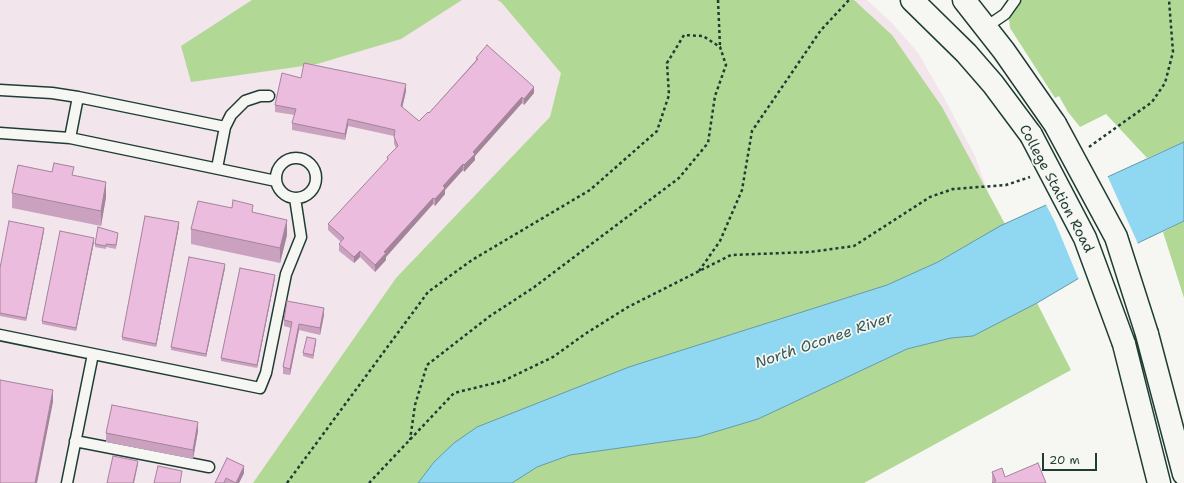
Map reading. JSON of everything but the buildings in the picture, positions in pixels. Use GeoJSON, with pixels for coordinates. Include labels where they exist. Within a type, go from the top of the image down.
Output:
{"type":"FeatureCollection","features":[{"type":"Feature","properties":{"kind":"main road","name":"College Station Road"},"geometry":{"type":"LineString","coordinates":[[912,0],[936,22],[980,69],[1031,135],[1085,238],[1124,344],[1159,483]]}},
{"type":"Feature","properties":{"kind":"main road","name":"College Station Road"},"geometry":{"type":"LineString","coordinates":[[964,0],[986,27],[1055,124],[1116,237],[1147,334],[1184,474]]}},
{"type":"Feature","properties":{"kind":"lane"},"geometry":{"type":"LineString","coordinates":[[986,27],[1004,14],[1015,0]]}},
{"type":"Feature","properties":{"kind":"lane"},"geometry":{"type":"LineString","coordinates":[[0,90],[52,93],[78,97],[225,127]]}},
{"type":"Feature","properties":{"kind":"lane"},"geometry":{"type":"LineString","coordinates":[[217,168],[225,127],[231,115],[240,105],[252,98],[269,96]]}},
{"type":"Feature","properties":{"kind":"lane"},"geometry":{"type":"LineString","coordinates":[[70,138],[78,97]]}},
{"type":"Feature","properties":{"kind":"lane"},"geometry":{"type":"LineString","coordinates":[[0,133],[70,138],[276,181]]}},
{"type":"Feature","properties":{"kind":"lane"},"geometry":{"type":"LineString","coordinates":[[290,159],[304,160],[309,164],[316,176],[315,182],[308,194],[295,198],[282,192],[276,181],[279,167],[290,159]]}},
{"type":"Feature","properties":{"kind":"lane"},"geometry":{"type":"LineString","coordinates":[[0,335],[260,388],[266,373],[286,274],[301,237],[295,198]]}},
{"type":"Feature","properties":{"kind":"lane"},"geometry":{"type":"LineString","coordinates":[[67,483],[93,354]]}},
{"type":"Feature","properties":{"kind":"lane"},"geometry":{"type":"LineString","coordinates":[[76,441],[209,467]]}},
{"type":"Feature","properties":{"kind":"path"},"geometry":{"type":"LineString","coordinates":[[410,440],[415,405],[427,365],[490,316],[533,288],[678,178],[708,143],[715,96],[726,65],[720,47],[718,0]]}},
{"type":"Feature","properties":{"kind":"path"},"geometry":{"type":"LineString","coordinates":[[699,272],[720,242],[742,190],[752,131],[821,30],[849,0]]}},
{"type":"Feature","properties":{"kind":"path"},"geometry":{"type":"LineString","coordinates":[[1088,148],[1152,102],[1165,83],[1173,52],[1169,0]]}},
{"type":"Feature","properties":{"kind":"path"},"geometry":{"type":"LineString","coordinates":[[287,483],[428,292],[472,260],[590,190],[658,131],[669,94],[667,63],[684,35],[702,36],[720,47]]}},
{"type":"Feature","properties":{"kind":"path"},"geometry":{"type":"LineString","coordinates":[[369,483],[454,394],[503,381],[553,357],[585,334],[628,307],[731,255],[810,252],[854,246],[930,197],[953,189],[1006,185],[1033,176]]}},
{"type":"Feature","properties":{"kind":"shaded area"},"geometry":{"type":"Polygon","coordinates":[[[0,0],[867,0],[893,24],[918,53],[975,156],[1000,226],[629,367],[477,427],[434,462],[418,483],[0,483],[0,0]]]}},
{"type":"Feature","properties":{"kind":"green space"},"geometry":{"type":"Polygon","coordinates":[[[252,0],[462,0],[401,39],[317,64],[191,82],[181,46],[252,0]]]}},
{"type":"Feature","properties":{"kind":"green space"},"geometry":{"type":"Polygon","coordinates":[[[497,0],[854,0],[892,35],[942,107],[1005,224],[938,262],[887,285],[629,367],[477,427],[454,443],[434,462],[418,483],[253,483],[396,278],[550,117],[561,73],[501,2],[497,0]]]}},
{"type":"Feature","properties":{"kind":"green space"},"geometry":{"type":"Polygon","coordinates":[[[1020,0],[1184,0],[1184,142],[1147,158],[1106,114],[1080,127],[1068,112],[1059,96],[1055,98],[1010,28],[1009,19],[1020,0]]]}},
{"type":"Feature","properties":{"kind":"green space"},"geometry":{"type":"Polygon","coordinates":[[[1184,221],[1184,298],[1163,232],[1184,221]]]}},
{"type":"Feature","properties":{"kind":"green space"},"geometry":{"type":"Polygon","coordinates":[[[1037,303],[1071,370],[864,483],[512,483],[537,467],[570,455],[698,437],[758,419],[907,349],[951,338],[973,336],[1037,303]]]}},
{"type":"Feature","properties":{"kind":"water","name":"North Oconee River"},"geometry":{"type":"Polygon","coordinates":[[[1184,142],[1184,221],[1140,242],[1037,303],[973,336],[951,338],[907,349],[758,419],[698,437],[570,455],[537,467],[512,483],[418,483],[434,462],[454,443],[477,427],[629,367],[887,285],[938,262],[1000,226],[1184,142]]]}},
{"type":"Feature","properties":{"kind":"pier"},"geometry":{"type":"Polygon","coordinates":[[[1107,175],[1139,246],[1079,280],[1055,222],[1045,203],[1107,175]]]}}]}
